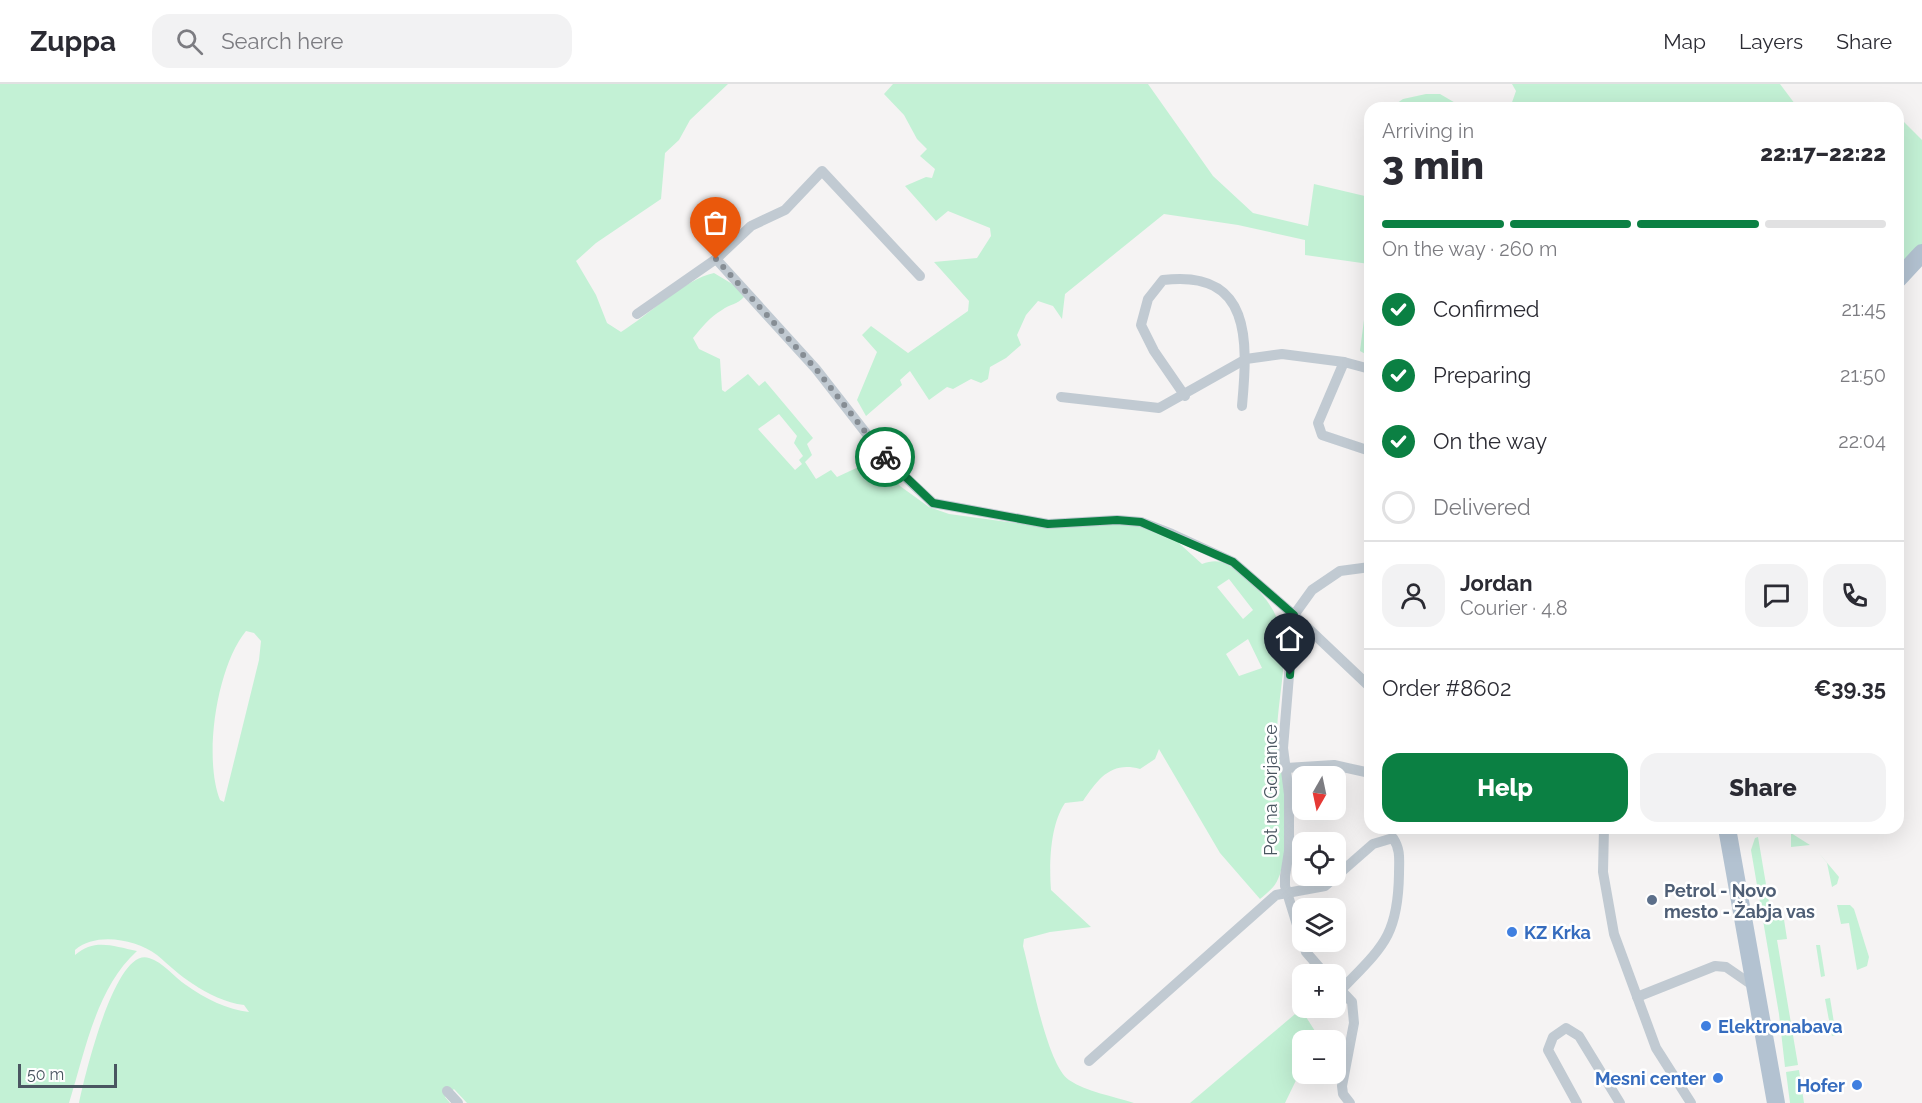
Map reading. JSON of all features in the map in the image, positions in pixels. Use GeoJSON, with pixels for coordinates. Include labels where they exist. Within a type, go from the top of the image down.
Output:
{"type":"FeatureCollection","features":[{"type":"Feature","properties":{"kind":"main road"},"geometry":{"type":"LineString","coordinates":[[1904,272],[1922,253]]}},
{"type":"Feature","properties":{"kind":"main road"},"geometry":{"type":"LineString","coordinates":[[1728,834],[1776,1103]]}},
{"type":"Feature","properties":{"kind":"street"},"geometry":{"type":"LineString","coordinates":[[637,315],[716,259],[752,226],[785,210],[822,171],[920,276]]}},
{"type":"Feature","properties":{"kind":"street"},"geometry":{"type":"LineString","coordinates":[[716,259],[816,369],[887,460],[933,503],[1048,524],[1117,520],[1141,522],[1233,562],[1294,615],[1364,681]]}},
{"type":"Feature","properties":{"kind":"street"},"geometry":{"type":"LineString","coordinates":[[1185,396],[1154,351],[1141,325],[1148,299],[1163,280],[1188,277],[1215,285],[1234,303],[1243,330],[1246,359],[1242,406]]}},
{"type":"Feature","properties":{"kind":"street"},"geometry":{"type":"LineString","coordinates":[[1061,397],[1159,408],[1185,396],[1246,359],[1282,354],[1344,362],[1364,367]]}},
{"type":"Feature","properties":{"kind":"street"},"geometry":{"type":"LineString","coordinates":[[1344,362],[1318,423],[1322,435],[1364,449]]}},
{"type":"Feature","properties":{"kind":"street"},"geometry":{"type":"LineString","coordinates":[[1294,615],[1312,590],[1340,571],[1364,568]]}},
{"type":"Feature","properties":{"kind":"street","name":"Pot na Gorjance"},"geometry":{"type":"LineString","coordinates":[[1292,906],[1285,876],[1289,850],[1286,768],[1283,748],[1294,615]]}},
{"type":"Feature","properties":{"kind":"street"},"geometry":{"type":"LineString","coordinates":[[1286,768],[1335,765],[1364,772]]}},
{"type":"Feature","properties":{"kind":"street"},"geometry":{"type":"LineString","coordinates":[[1604,834],[1603,872],[1614,934],[1656,1048],[1691,1103]]}},
{"type":"Feature","properties":{"kind":"street"},"geometry":{"type":"LineString","coordinates":[[1089,1061],[1276,895],[1325,886],[1373,844],[1385,838],[1393,838],[1399,847],[1398,900],[1393,926],[1383,947],[1346,980]]}},
{"type":"Feature","properties":{"kind":"street","name":"Pot na Gorjance"},"geometry":{"type":"LineString","coordinates":[[1306,952],[1316,964]]}},
{"type":"Feature","properties":{"kind":"street"},"geometry":{"type":"LineString","coordinates":[[1637,997],[1715,966],[1726,967],[1756,987]]}},
{"type":"Feature","properties":{"kind":"street"},"geometry":{"type":"LineString","coordinates":[[1346,996],[1352,1002],[1354,1023],[1342,1086],[1343,1094],[1350,1103]]}},
{"type":"Feature","properties":{"kind":"street"},"geometry":{"type":"LineString","coordinates":[[1577,1103],[1548,1050],[1552,1037],[1566,1028],[1579,1036],[1620,1103]]}},
{"type":"Feature","properties":{"kind":"street"},"geometry":{"type":"LineString","coordinates":[[447,1091],[458,1103]]}},
{"type":"Feature","properties":{"kind":"green space"},"geometry":{"type":"Polygon","coordinates":[[[0,84],[728,84],[690,120],[679,140],[665,153],[661,199],[596,243],[576,261],[596,295],[607,323],[621,332],[691,282],[714,273],[734,285],[744,297],[714,316],[693,338],[699,349],[720,359],[722,390],[725,392],[748,374],[759,386],[765,381],[813,438],[807,444],[812,455],[805,462],[816,479],[831,470],[837,477],[878,458],[900,486],[929,507],[949,514],[1015,523],[1142,524],[1171,536],[1202,564],[1219,562],[1237,571],[1261,593],[1273,611],[1280,628],[1284,646],[1284,664],[1277,729],[1286,826],[1284,855],[1278,879],[1260,899],[1220,853],[1159,749],[1155,759],[1140,769],[1130,767],[1113,770],[1100,779],[1083,801],[1065,803],[1056,822],[1050,869],[1051,890],[1091,927],[1050,932],[1024,939],[1023,946],[1041,1018],[1054,1057],[1069,1080],[1092,1091],[1134,1103],[467,1103],[454,1089],[445,1097],[450,1103],[79,1103],[103,1017],[124,972],[136,960],[149,958],[154,960],[208,999],[233,1009],[249,1012],[244,1005],[224,1000],[199,988],[148,949],[127,942],[104,939],[84,944],[75,950],[75,955],[89,946],[97,945],[137,951],[111,983],[102,1002],[87,1042],[69,1103],[0,1103],[0,84]],[[779,414],[758,429],[795,470],[802,464],[799,460],[803,456],[794,443],[797,436],[779,414]],[[1229,579],[1217,587],[1243,619],[1253,610],[1229,579]],[[246,631],[227,666],[221,689],[213,737],[215,782],[220,800],[224,802],[259,660],[261,641],[254,633],[246,631]],[[1248,639],[1226,654],[1239,676],[1262,668],[1248,639]]]}},
{"type":"Feature","properties":{"kind":"green space"},"geometry":{"type":"Polygon","coordinates":[[[893,84],[1148,84],[1213,176],[1253,213],[1308,226],[1314,184],[1364,196],[1364,263],[1305,255],[1305,240],[1238,225],[1164,214],[1065,294],[1062,319],[1053,306],[1038,301],[1026,315],[1017,335],[1021,345],[1006,358],[990,367],[988,379],[981,383],[971,379],[953,389],[947,387],[929,400],[910,371],[900,380],[902,385],[866,416],[857,400],[877,352],[862,335],[871,326],[908,353],[968,311],[969,301],[934,262],[977,258],[991,236],[990,228],[948,211],[936,221],[905,186],[926,177],[932,178],[935,169],[920,156],[927,149],[917,139],[904,115],[884,94],[893,84]]]}},
{"type":"Feature","properties":{"kind":"green space"},"geometry":{"type":"Polygon","coordinates":[[[1512,84],[1780,84],[1794,102],[1512,102],[1516,91],[1512,84]]]}},
{"type":"Feature","properties":{"kind":"green space"},"geometry":{"type":"Polygon","coordinates":[[[1426,94],[1440,94],[1454,102],[1399,102],[1426,94]]]}},
{"type":"Feature","properties":{"kind":"green space"},"geometry":{"type":"Polygon","coordinates":[[[1904,122],[1922,140],[1922,247],[1904,267],[1904,122]]]}},
{"type":"Feature","properties":{"kind":"green space"},"geometry":{"type":"Polygon","coordinates":[[[1364,319],[1364,353],[1360,351],[1364,319]]]}},
{"type":"Feature","properties":{"kind":"green space"},"geometry":{"type":"Polygon","coordinates":[[[1791,834],[1810,845],[1791,847],[1791,834]]]}},
{"type":"Feature","properties":{"kind":"green space"},"geometry":{"type":"Polygon","coordinates":[[[1758,837],[1771,914],[1783,913],[1787,939],[1777,940],[1798,1065],[1785,1067],[1779,1014],[1751,850],[1755,838],[1758,837]]]}},
{"type":"Feature","properties":{"kind":"green space"},"geometry":{"type":"Polygon","coordinates":[[[1818,852],[1839,877],[1837,884],[1832,887],[1827,863],[1818,852]]]}},
{"type":"Feature","properties":{"kind":"green space"},"geometry":{"type":"Polygon","coordinates":[[[1837,905],[1850,905],[1854,909],[1869,957],[1867,966],[1857,970],[1849,923],[1841,924],[1837,905]]]}},
{"type":"Feature","properties":{"kind":"green space"},"geometry":{"type":"Polygon","coordinates":[[[1816,945],[1820,945],[1825,976],[1821,977],[1816,945]]]}},
{"type":"Feature","properties":{"kind":"green space"},"geometry":{"type":"Polygon","coordinates":[[[1830,998],[1836,1035],[1832,1036],[1825,999],[1830,998]]]}},
{"type":"Feature","properties":{"kind":"green space"},"geometry":{"type":"Polygon","coordinates":[[[1292,1017],[1307,1018],[1314,1030],[1292,1030],[1292,1084],[1294,1084],[1285,1103],[1190,1103],[1292,1017]]]}},
{"type":"Feature","properties":{"kind":"green space"},"geometry":{"type":"Polygon","coordinates":[[[1799,1070],[1804,1103],[1790,1103],[1786,1072],[1799,1070]]]}},
{"type":"Feature","properties":{"kind":"way so far"},"geometry":{"type":"LineString","coordinates":[[716,259],[816,369],[885,457]]}},
{"type":"Feature","properties":{"kind":"place","name":"Petrol - Novo mesto - Žabja vas"},"geometry":{"type":"Point","coordinates":[1652,900]}},
{"type":"Feature","properties":{"kind":"place","name":"KZ Krka"},"geometry":{"type":"Point","coordinates":[1512,932]}},
{"type":"Feature","properties":{"kind":"place","name":"Elektronabava"},"geometry":{"type":"Point","coordinates":[1706,1026]}},
{"type":"Feature","properties":{"kind":"place","name":"Mesni center"},"geometry":{"type":"Point","coordinates":[1718,1078]}},
{"type":"Feature","properties":{"kind":"place","name":"Hofer"},"geometry":{"type":"Point","coordinates":[1857,1085]}},
{"type":"Feature","properties":{"kind":"route"},"geometry":{"type":"LineString","coordinates":[[885,457],[933,503],[966,511],[1048,524],[1117,520],[1141,522],[1233,562],[1294,615],[1290,640],[1290,675]]}}]}
